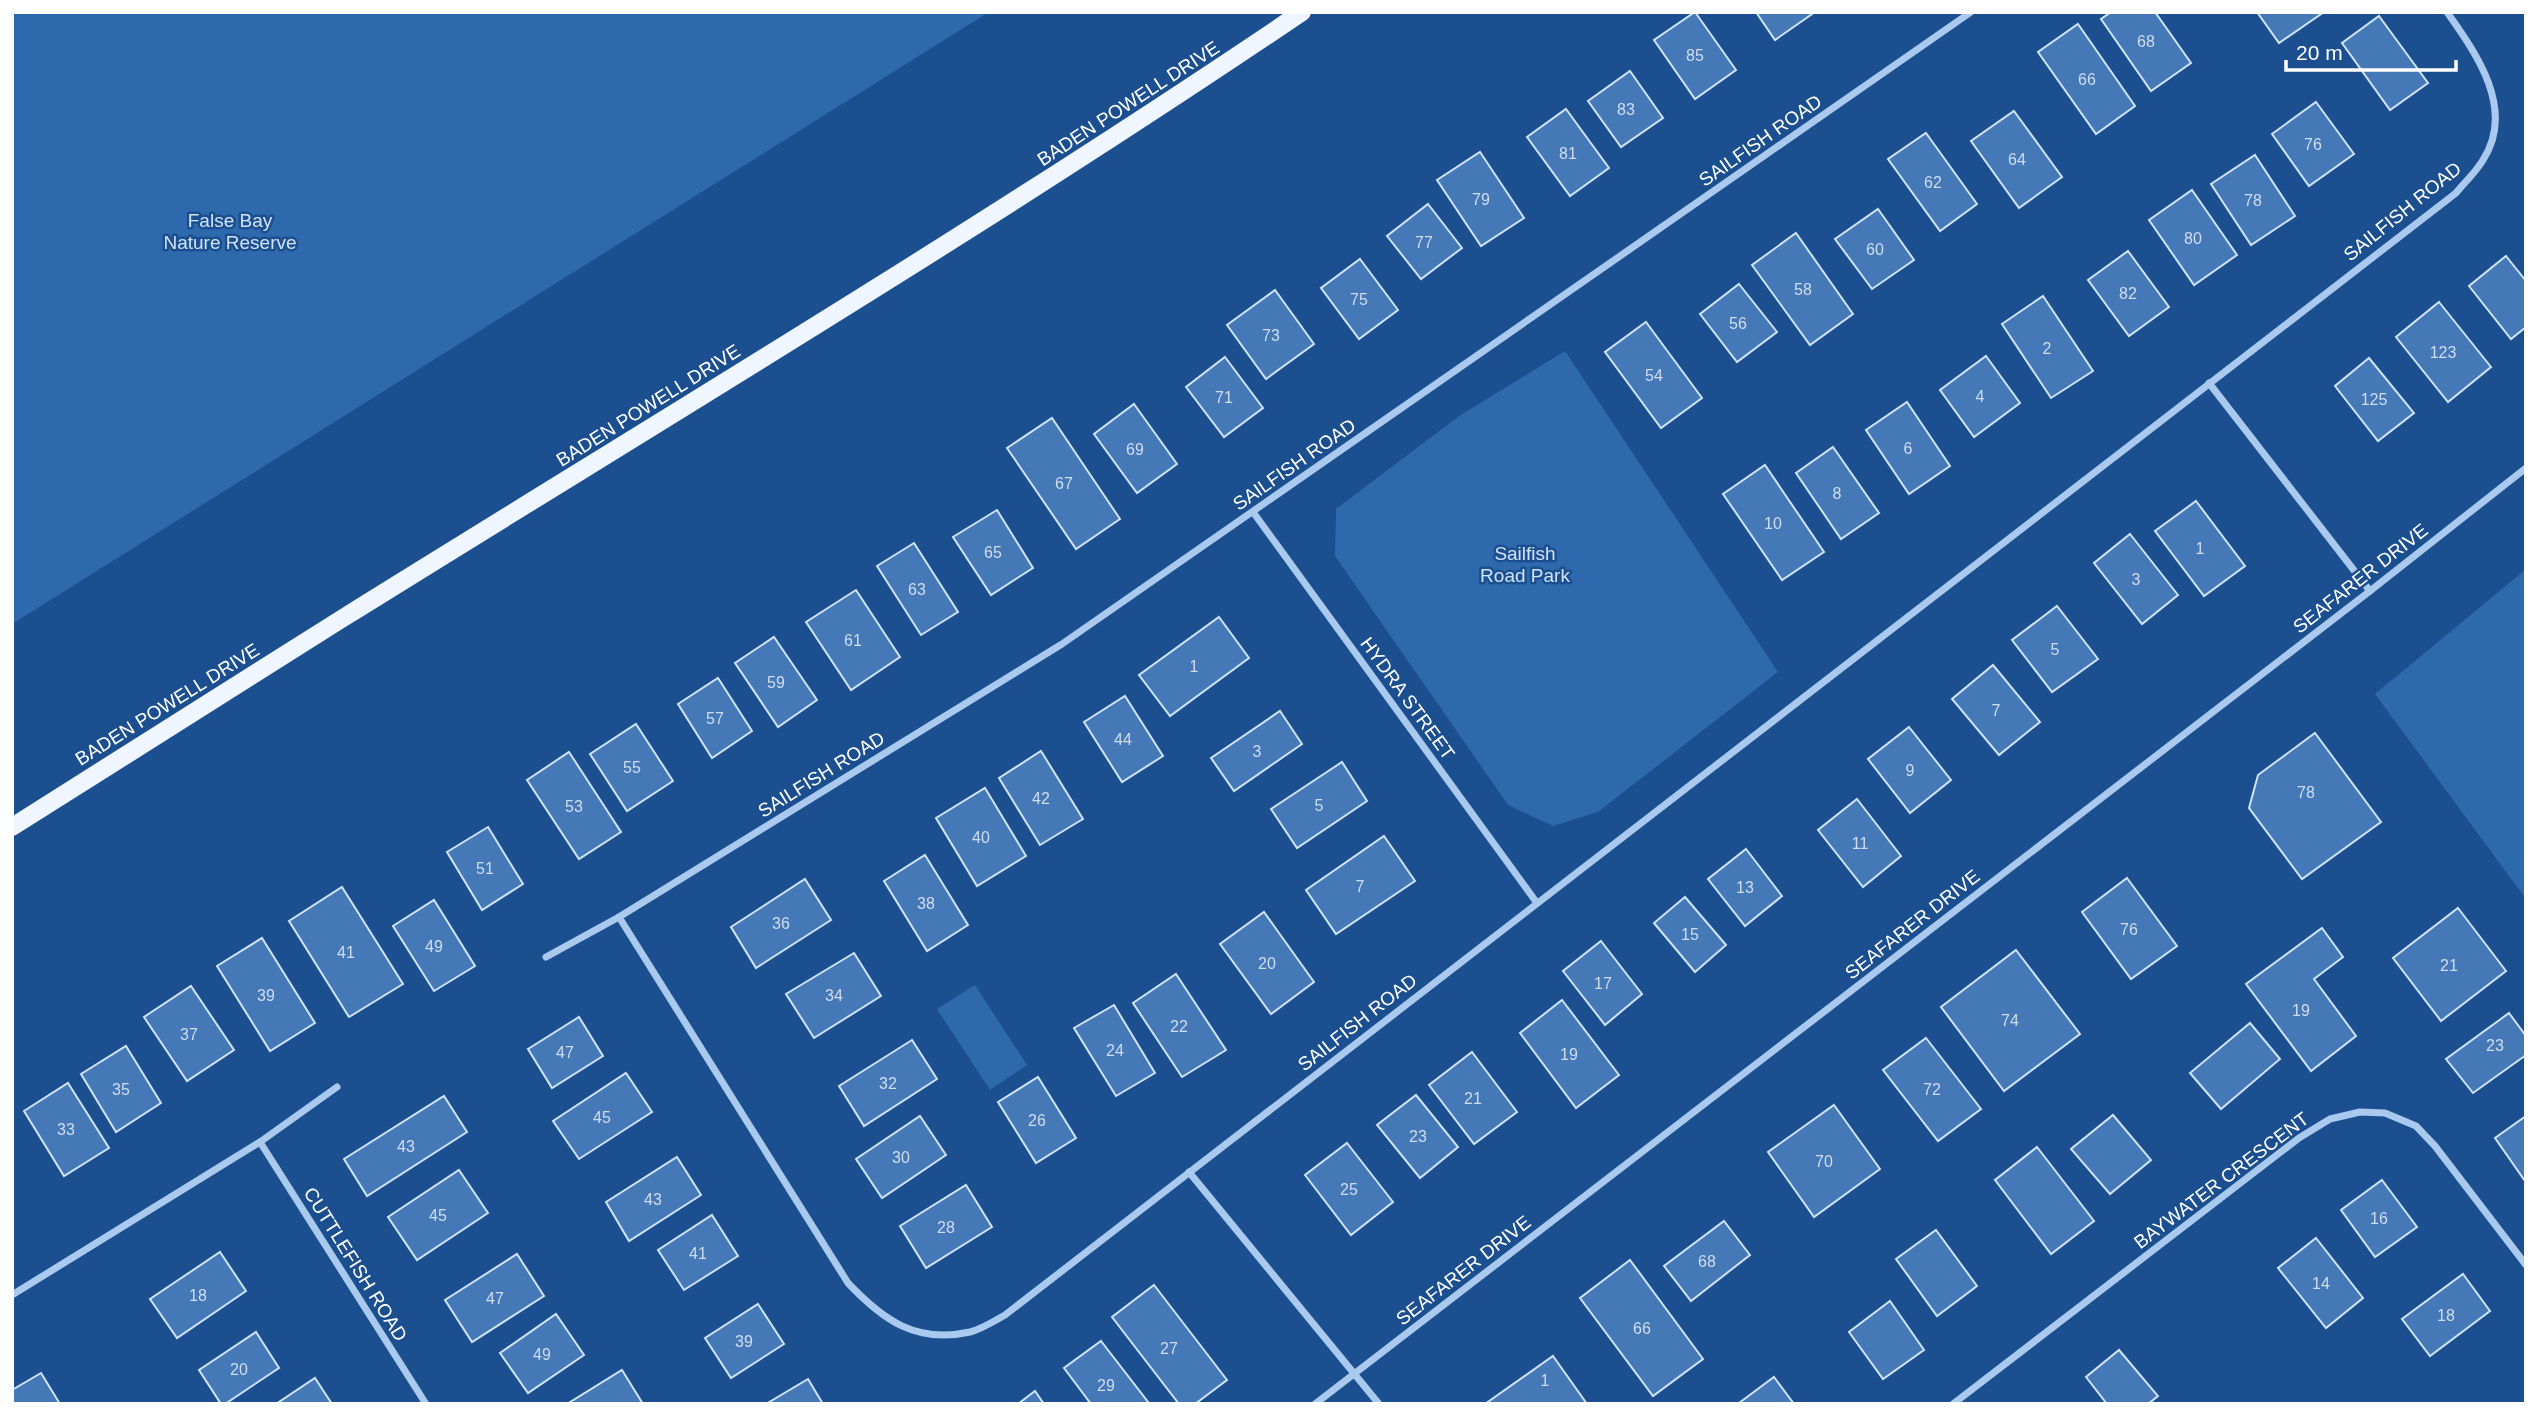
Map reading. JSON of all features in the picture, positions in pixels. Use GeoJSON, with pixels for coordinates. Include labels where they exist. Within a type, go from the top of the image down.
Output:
{"type":"FeatureCollection","features":[{"type":"Feature","properties":{"kind":"main road","name":"BADEN POWELL DRIVE"},"geometry":{"type":"LineString","coordinates":[[12,827],[340,620],[960,236],[1302,12]]}},
{"type":"Feature","properties":{"kind":"street","name":"SAILFISH ROAD"},"geometry":{"type":"LineString","coordinates":[[546,957],[619,917],[1062,645],[1971,12]]}},
{"type":"Feature","properties":{"kind":"street","name":"SAILFISH ROAD"},"geometry":{"type":"LineString","coordinates":[[619,917],[848,1283],[873,1310],[901,1328],[938,1334],[971,1332],[1005,1315],[2455,193],[2485,157],[2494,131],[2494,100],[2476,52],[2447,12]]}},
{"type":"Feature","properties":{"kind":"street"},"geometry":{"type":"LineString","coordinates":[[2209,383],[2370,591]]}},
{"type":"Feature","properties":{"kind":"street","name":"SEAFARER DRIVE"},"geometry":{"type":"LineString","coordinates":[[1315,1404],[2370,591],[2526,467]]}},
{"type":"Feature","properties":{"kind":"street","name":"HYDRA STREET"},"geometry":{"type":"LineString","coordinates":[[1253,512],[1537,903]]}},
{"type":"Feature","properties":{"kind":"street"},"geometry":{"type":"LineString","coordinates":[[12,1295],[260,1142],[337,1087]]}},
{"type":"Feature","properties":{"kind":"street","name":"BAYWATER CRESCENT"},"geometry":{"type":"LineString","coordinates":[[1953,1404],[2299,1138],[2330,1119],[2360,1112],[2385,1113],[2416,1126],[2435,1146],[2526,1265]]}},
{"type":"Feature","properties":{"kind":"street","name":"CUTTLEFISH ROAD"},"geometry":{"type":"LineString","coordinates":[[260,1142],[426,1404]]}},
{"type":"Feature","properties":{"kind":"street"},"geometry":{"type":"LineString","coordinates":[[1189,1172],[1379,1404]]}},
{"type":"Feature","properties":{"kind":"green space","name":"False Bay Nature Reserve"},"geometry":{"type":"Polygon","coordinates":[[[12,12],[989,12],[12,624],[12,12]]]}},
{"type":"Feature","properties":{"kind":"green space","name":"Sailfish Road Park"},"geometry":{"type":"Polygon","coordinates":[[[1565,351],[1778,672],[1598,812],[1553,826],[1508,805],[1335,556],[1336,509],[1459,416],[1565,351]]]}},
{"type":"Feature","properties":{"kind":"green space"},"geometry":{"type":"Polygon","coordinates":[[[2526,569],[2526,899],[2375,694],[2526,569]]]}},
{"type":"Feature","properties":{"kind":"green space"},"geometry":{"type":"Polygon","coordinates":[[[975,985],[1027,1065],[990,1090],[937,1009],[975,985]]]}},
{"type":"Feature","properties":{"kind":"building"},"geometry":{"type":"Polygon","coordinates":[[[1695,12],[1736,70],[1695,99],[1654,40],[1695,12]]]}},
{"type":"Feature","properties":{"kind":"building"},"geometry":{"type":"Polygon","coordinates":[[[1756,12],[1815,12],[1775,40],[1756,12]]]}},
{"type":"Feature","properties":{"kind":"building"},"geometry":{"type":"Polygon","coordinates":[[[2111,12],[2155,12],[2191,63],[2151,91],[2101,19],[2111,12]]]}},
{"type":"Feature","properties":{"kind":"building"},"geometry":{"type":"Polygon","coordinates":[[[2257,12],[2324,12],[2279,43],[2257,12]]]}},
{"type":"Feature","properties":{"kind":"building"},"geometry":{"type":"Polygon","coordinates":[[[2379,16],[2428,83],[2390,110],[2342,43],[2379,16]]]}},
{"type":"Feature","properties":{"kind":"building"},"geometry":{"type":"Polygon","coordinates":[[[2078,24],[2135,106],[2096,134],[2038,52],[2078,24]]]}},
{"type":"Feature","properties":{"kind":"building"},"geometry":{"type":"Polygon","coordinates":[[[1630,71],[1663,118],[1621,147],[1588,101],[1630,71]]]}},
{"type":"Feature","properties":{"kind":"building"},"geometry":{"type":"Polygon","coordinates":[[[2316,102],[2354,154],[2309,186],[2272,134],[2316,102]]]}},
{"type":"Feature","properties":{"kind":"building"},"geometry":{"type":"Polygon","coordinates":[[[1566,109],[1609,168],[1570,196],[1527,137],[1566,109]]]}},
{"type":"Feature","properties":{"kind":"building"},"geometry":{"type":"Polygon","coordinates":[[[2014,111],[2062,177],[2019,208],[1971,141],[2014,111]]]}},
{"type":"Feature","properties":{"kind":"building"},"geometry":{"type":"Polygon","coordinates":[[[1926,133],[1977,204],[1940,231],[1888,159],[1926,133]]]}},
{"type":"Feature","properties":{"kind":"building"},"geometry":{"type":"Polygon","coordinates":[[[1480,152],[1524,218],[1481,246],[1437,180],[1480,152]]]}},
{"type":"Feature","properties":{"kind":"building"},"geometry":{"type":"Polygon","coordinates":[[[2255,155],[2295,216],[2251,245],[2211,184],[2255,155]]]}},
{"type":"Feature","properties":{"kind":"building"},"geometry":{"type":"Polygon","coordinates":[[[2192,190],[2237,255],[2194,285],[2149,220],[2192,190]]]}},
{"type":"Feature","properties":{"kind":"building"},"geometry":{"type":"Polygon","coordinates":[[[1428,204],[1462,248],[1421,279],[1387,236],[1428,204]]]}},
{"type":"Feature","properties":{"kind":"building"},"geometry":{"type":"Polygon","coordinates":[[[1878,209],[1914,260],[1872,289],[1835,239],[1878,209]]]}},
{"type":"Feature","properties":{"kind":"building"},"geometry":{"type":"Polygon","coordinates":[[[1796,233],[1853,314],[1810,345],[1752,265],[1796,233]]]}},
{"type":"Feature","properties":{"kind":"building"},"geometry":{"type":"Polygon","coordinates":[[[2128,251],[2169,307],[2129,336],[2088,280],[2128,251]]]}},
{"type":"Feature","properties":{"kind":"building"},"geometry":{"type":"Polygon","coordinates":[[[2506,256],[2526,281],[2526,327],[2511,339],[2469,286],[2506,256]]]}},
{"type":"Feature","properties":{"kind":"building"},"geometry":{"type":"Polygon","coordinates":[[[1360,259],[1398,310],[1359,339],[1321,288],[1360,259]]]}},
{"type":"Feature","properties":{"kind":"building"},"geometry":{"type":"Polygon","coordinates":[[[1739,284],[1777,332],[1737,362],[1700,314],[1739,284]]]}},
{"type":"Feature","properties":{"kind":"building"},"geometry":{"type":"Polygon","coordinates":[[[1275,290],[1314,344],[1266,379],[1227,325],[1275,290]]]}},
{"type":"Feature","properties":{"kind":"building"},"geometry":{"type":"Polygon","coordinates":[[[2043,296],[2093,371],[2051,398],[2002,324],[2043,296]]]}},
{"type":"Feature","properties":{"kind":"building"},"geometry":{"type":"Polygon","coordinates":[[[2439,302],[2491,367],[2448,402],[2396,337],[2439,302]]]}},
{"type":"Feature","properties":{"kind":"building"},"geometry":{"type":"Polygon","coordinates":[[[1646,322],[1702,398],[1661,428],[1605,352],[1646,322]]]}},
{"type":"Feature","properties":{"kind":"building"},"geometry":{"type":"Polygon","coordinates":[[[1986,356],[2020,403],[1974,437],[1940,390],[1986,356]]]}},
{"type":"Feature","properties":{"kind":"building"},"geometry":{"type":"Polygon","coordinates":[[[1225,357],[1263,408],[1224,437],[1186,387],[1225,357]]]}},
{"type":"Feature","properties":{"kind":"building"},"geometry":{"type":"Polygon","coordinates":[[[2369,358],[2414,413],[2378,441],[2335,386],[2369,358]]]}},
{"type":"Feature","properties":{"kind":"building"},"geometry":{"type":"Polygon","coordinates":[[[1907,402],[1950,466],[1909,494],[1866,430],[1907,402]]]}},
{"type":"Feature","properties":{"kind":"building"},"geometry":{"type":"Polygon","coordinates":[[[1134,404],[1177,464],[1137,493],[1094,434],[1134,404]]]}},
{"type":"Feature","properties":{"kind":"building"},"geometry":{"type":"Polygon","coordinates":[[[1052,418],[1120,519],[1076,549],[1007,448],[1052,418]]]}},
{"type":"Feature","properties":{"kind":"building"},"geometry":{"type":"Polygon","coordinates":[[[1833,447],[1879,513],[1841,539],[1796,473],[1833,447]]]}},
{"type":"Feature","properties":{"kind":"building"},"geometry":{"type":"Polygon","coordinates":[[[1765,465],[1824,552],[1782,580],[1723,494],[1765,465]]]}},
{"type":"Feature","properties":{"kind":"building"},"geometry":{"type":"Polygon","coordinates":[[[2196,501],[2245,566],[2204,596],[2155,531],[2196,501]]]}},
{"type":"Feature","properties":{"kind":"building"},"geometry":{"type":"Polygon","coordinates":[[[997,510],[1033,568],[991,595],[953,537],[997,510]]]}},
{"type":"Feature","properties":{"kind":"building"},"geometry":{"type":"Polygon","coordinates":[[[2130,534],[2178,595],[2142,624],[2094,563],[2130,534]]]}},
{"type":"Feature","properties":{"kind":"building"},"geometry":{"type":"Polygon","coordinates":[[[914,543],[958,612],[921,635],[877,566],[914,543]]]}},
{"type":"Feature","properties":{"kind":"building"},"geometry":{"type":"Polygon","coordinates":[[[856,590],[900,657],[851,690],[806,622],[856,590]]]}},
{"type":"Feature","properties":{"kind":"building"},"geometry":{"type":"Polygon","coordinates":[[[2057,606],[2098,659],[2052,692],[2012,640],[2057,606]]]}},
{"type":"Feature","properties":{"kind":"building"},"geometry":{"type":"Polygon","coordinates":[[[1219,617],[1249,658],[1170,716],[1139,675],[1219,617]]]}},
{"type":"Feature","properties":{"kind":"building"},"geometry":{"type":"Polygon","coordinates":[[[774,637],[817,700],[778,727],[735,663],[774,637]]]}},
{"type":"Feature","properties":{"kind":"building"},"geometry":{"type":"Polygon","coordinates":[[[1993,665],[2040,722],[1999,755],[1952,699],[1993,665]]]}},
{"type":"Feature","properties":{"kind":"building"},"geometry":{"type":"Polygon","coordinates":[[[718,678],[752,731],[712,758],[678,704],[718,678]]]}},
{"type":"Feature","properties":{"kind":"building"},"geometry":{"type":"Polygon","coordinates":[[[1125,696],[1163,756],[1122,782],[1084,722],[1125,696]]]}},
{"type":"Feature","properties":{"kind":"building"},"geometry":{"type":"Polygon","coordinates":[[[1280,711],[1302,744],[1234,791],[1211,758],[1280,711]]]}},
{"type":"Feature","properties":{"kind":"building"},"geometry":{"type":"Polygon","coordinates":[[[636,724],[673,781],[627,811],[590,754],[636,724]]]}},
{"type":"Feature","properties":{"kind":"building"},"geometry":{"type":"Polygon","coordinates":[[[1909,727],[1951,780],[1910,813],[1868,759],[1909,727]]]}},
{"type":"Feature","properties":{"kind":"building"},"geometry":{"type":"Polygon","coordinates":[[[2315,733],[2381,822],[2302,879],[2249,808],[2258,775],[2315,733]]]}},
{"type":"Feature","properties":{"kind":"building"},"geometry":{"type":"Polygon","coordinates":[[[1041,751],[1083,819],[1040,845],[999,778],[1041,751]]]}},
{"type":"Feature","properties":{"kind":"building"},"geometry":{"type":"Polygon","coordinates":[[[569,752],[621,832],[579,859],[527,780],[569,752]]]}},
{"type":"Feature","properties":{"kind":"building"},"geometry":{"type":"Polygon","coordinates":[[[1342,762],[1367,801],[1297,848],[1271,809],[1342,762]]]}},
{"type":"Feature","properties":{"kind":"building"},"geometry":{"type":"Polygon","coordinates":[[[985,788],[1026,856],[977,886],[936,818],[985,788]]]}},
{"type":"Feature","properties":{"kind":"building"},"geometry":{"type":"Polygon","coordinates":[[[1857,799],[1901,856],[1863,887],[1818,830],[1857,799]]]}},
{"type":"Feature","properties":{"kind":"building"},"geometry":{"type":"Polygon","coordinates":[[[488,827],[523,884],[482,910],[447,852],[488,827]]]}},
{"type":"Feature","properties":{"kind":"building"},"geometry":{"type":"Polygon","coordinates":[[[1384,836],[1415,881],[1336,934],[1306,890],[1384,836]]]}},
{"type":"Feature","properties":{"kind":"building"},"geometry":{"type":"Polygon","coordinates":[[[1746,849],[1782,896],[1745,926],[1708,879],[1746,849]]]}},
{"type":"Feature","properties":{"kind":"building"},"geometry":{"type":"Polygon","coordinates":[[[925,855],[968,925],[927,951],[884,881],[925,855]]]}},
{"type":"Feature","properties":{"kind":"building"},"geometry":{"type":"Polygon","coordinates":[[[2127,878],[2177,946],[2131,979],[2082,912],[2127,878]]]}},
{"type":"Feature","properties":{"kind":"building"},"geometry":{"type":"Polygon","coordinates":[[[805,879],[831,920],[756,968],[731,927],[805,879]]]}},
{"type":"Feature","properties":{"kind":"building"},"geometry":{"type":"Polygon","coordinates":[[[342,887],[403,984],[349,1017],[289,921],[342,887]]]}},
{"type":"Feature","properties":{"kind":"building"},"geometry":{"type":"Polygon","coordinates":[[[1685,897],[1726,945],[1695,972],[1654,923],[1685,897]]]}},
{"type":"Feature","properties":{"kind":"building"},"geometry":{"type":"Polygon","coordinates":[[[434,900],[475,966],[434,991],[393,926],[434,900]]]}},
{"type":"Feature","properties":{"kind":"building"},"geometry":{"type":"Polygon","coordinates":[[[2458,908],[2506,971],[2441,1021],[2393,958],[2458,908]]]}},
{"type":"Feature","properties":{"kind":"building"},"geometry":{"type":"Polygon","coordinates":[[[1264,912],[1314,982],[1271,1014],[1220,944],[1264,912]]]}},
{"type":"Feature","properties":{"kind":"building"},"geometry":{"type":"Polygon","coordinates":[[[2322,928],[2343,957],[2314,979],[2356,1036],[2311,1071],[2246,984],[2322,928]]]}},
{"type":"Feature","properties":{"kind":"building"},"geometry":{"type":"Polygon","coordinates":[[[262,938],[315,1023],[270,1051],[217,966],[262,938]]]}},
{"type":"Feature","properties":{"kind":"building"},"geometry":{"type":"Polygon","coordinates":[[[1601,941],[1642,994],[1605,1025],[1563,971],[1601,941]]]}},
{"type":"Feature","properties":{"kind":"building"},"geometry":{"type":"Polygon","coordinates":[[[2016,950],[2080,1034],[2004,1091],[1941,1007],[2016,950]]]}},
{"type":"Feature","properties":{"kind":"building"},"geometry":{"type":"Polygon","coordinates":[[[854,953],[881,996],[814,1038],[786,994],[854,953]]]}},
{"type":"Feature","properties":{"kind":"building"},"geometry":{"type":"Polygon","coordinates":[[[1176,974],[1226,1050],[1182,1077],[1133,1003],[1176,974]]]}},
{"type":"Feature","properties":{"kind":"building"},"geometry":{"type":"Polygon","coordinates":[[[191,986],[234,1050],[187,1081],[144,1017],[191,986]]]}},
{"type":"Feature","properties":{"kind":"building"},"geometry":{"type":"Polygon","coordinates":[[[1562,1000],[1619,1075],[1576,1108],[1520,1033],[1562,1000]]]}},
{"type":"Feature","properties":{"kind":"building"},"geometry":{"type":"Polygon","coordinates":[[[1114,1005],[1155,1073],[1116,1096],[1074,1028],[1114,1005]]]}},
{"type":"Feature","properties":{"kind":"building"},"geometry":{"type":"Polygon","coordinates":[[[2509,1013],[2526,1036],[2526,1055],[2473,1093],[2446,1059],[2509,1013]]]}},
{"type":"Feature","properties":{"kind":"building"},"geometry":{"type":"Polygon","coordinates":[[[579,1017],[603,1056],[552,1088],[528,1049],[579,1017]]]}},
{"type":"Feature","properties":{"kind":"building"},"geometry":{"type":"Polygon","coordinates":[[[2250,1023],[2280,1059],[2221,1109],[2190,1073],[2250,1023]]]}},
{"type":"Feature","properties":{"kind":"building"},"geometry":{"type":"Polygon","coordinates":[[[1926,1038],[1981,1109],[1938,1141],[1883,1070],[1926,1038]]]}},
{"type":"Feature","properties":{"kind":"building"},"geometry":{"type":"Polygon","coordinates":[[[912,1040],[937,1079],[864,1126],[839,1086],[912,1040]]]}},
{"type":"Feature","properties":{"kind":"building"},"geometry":{"type":"Polygon","coordinates":[[[126,1046],[161,1103],[116,1132],[81,1074],[126,1046]]]}},
{"type":"Feature","properties":{"kind":"building"},"geometry":{"type":"Polygon","coordinates":[[[1472,1052],[1517,1112],[1474,1144],[1429,1085],[1472,1052]]]}},
{"type":"Feature","properties":{"kind":"building"},"geometry":{"type":"Polygon","coordinates":[[[626,1073],[652,1112],[579,1159],[553,1121],[626,1073]]]}},
{"type":"Feature","properties":{"kind":"building"},"geometry":{"type":"Polygon","coordinates":[[[1038,1077],[1076,1138],[1036,1163],[998,1102],[1038,1077]]]}},
{"type":"Feature","properties":{"kind":"building"},"geometry":{"type":"Polygon","coordinates":[[[68,1083],[109,1148],[64,1176],[24,1111],[68,1083]]]}},
{"type":"Feature","properties":{"kind":"building"},"geometry":{"type":"Polygon","coordinates":[[[1416,1095],[1458,1147],[1420,1178],[1377,1125],[1416,1095]]]}},
{"type":"Feature","properties":{"kind":"building"},"geometry":{"type":"Polygon","coordinates":[[[444,1096],[467,1132],[367,1196],[344,1159],[444,1096]]]}},
{"type":"Feature","properties":{"kind":"building"},"geometry":{"type":"Polygon","coordinates":[[[1834,1105],[1880,1169],[1814,1217],[1768,1152],[1834,1105]]]}},
{"type":"Feature","properties":{"kind":"building"},"geometry":{"type":"Polygon","coordinates":[[[2113,1115],[2151,1160],[2110,1194],[2071,1149],[2113,1115]]]}},
{"type":"Feature","properties":{"kind":"building"},"geometry":{"type":"Polygon","coordinates":[[[920,1116],[946,1155],[882,1198],[856,1159],[920,1116]]]}},
{"type":"Feature","properties":{"kind":"building"},"geometry":{"type":"Polygon","coordinates":[[[2526,1116],[2526,1181],[2525,1181],[2495,1138],[2526,1116]]]}},
{"type":"Feature","properties":{"kind":"building"},"geometry":{"type":"Polygon","coordinates":[[[1347,1143],[1393,1202],[1351,1235],[1305,1175],[1347,1143]]]}},
{"type":"Feature","properties":{"kind":"building"},"geometry":{"type":"Polygon","coordinates":[[[2037,1147],[2094,1221],[2051,1254],[1995,1180],[2037,1147]]]}},
{"type":"Feature","properties":{"kind":"building"},"geometry":{"type":"Polygon","coordinates":[[[677,1157],[701,1195],[629,1241],[606,1202],[677,1157]]]}},
{"type":"Feature","properties":{"kind":"building"},"geometry":{"type":"Polygon","coordinates":[[[459,1170],[488,1213],[417,1260],[388,1217],[459,1170]]]}},
{"type":"Feature","properties":{"kind":"building"},"geometry":{"type":"Polygon","coordinates":[[[2382,1180],[2417,1227],[2375,1257],[2341,1210],[2382,1180]]]}},
{"type":"Feature","properties":{"kind":"building"},"geometry":{"type":"Polygon","coordinates":[[[966,1185],[992,1227],[926,1268],[900,1226],[966,1185]]]}},
{"type":"Feature","properties":{"kind":"building"},"geometry":{"type":"Polygon","coordinates":[[[712,1215],[738,1256],[684,1290],[658,1250],[712,1215]]]}},
{"type":"Feature","properties":{"kind":"building"},"geometry":{"type":"Polygon","coordinates":[[[1724,1221],[1750,1255],[1691,1301],[1664,1266],[1724,1221]]]}},
{"type":"Feature","properties":{"kind":"building"},"geometry":{"type":"Polygon","coordinates":[[[1936,1230],[1977,1286],[1937,1316],[1896,1259],[1936,1230]]]}},
{"type":"Feature","properties":{"kind":"building"},"geometry":{"type":"Polygon","coordinates":[[[2316,1238],[2363,1298],[2326,1328],[2278,1268],[2316,1238]]]}},
{"type":"Feature","properties":{"kind":"building"},"geometry":{"type":"Polygon","coordinates":[[[220,1252],[246,1291],[177,1338],[150,1299],[220,1252]]]}},
{"type":"Feature","properties":{"kind":"building"},"geometry":{"type":"Polygon","coordinates":[[[517,1254],[544,1296],[472,1342],[445,1300],[517,1254]]]}},
{"type":"Feature","properties":{"kind":"building"},"geometry":{"type":"Polygon","coordinates":[[[1630,1260],[1703,1359],[1653,1396],[1580,1298],[1630,1260]]]}},
{"type":"Feature","properties":{"kind":"building"},"geometry":{"type":"Polygon","coordinates":[[[2463,1274],[2490,1311],[2430,1356],[2402,1319],[2463,1274]]]}},
{"type":"Feature","properties":{"kind":"building"},"geometry":{"type":"Polygon","coordinates":[[[1154,1285],[1227,1380],[1195,1404],[1179,1404],[1112,1317],[1154,1285]]]}},
{"type":"Feature","properties":{"kind":"building"},"geometry":{"type":"Polygon","coordinates":[[[1890,1301],[1924,1350],[1883,1379],[1849,1332],[1890,1301]]]}},
{"type":"Feature","properties":{"kind":"building"},"geometry":{"type":"Polygon","coordinates":[[[758,1304],[784,1344],[731,1378],[705,1338],[758,1304]]]}},
{"type":"Feature","properties":{"kind":"building"},"geometry":{"type":"Polygon","coordinates":[[[556,1314],[584,1355],[528,1393],[500,1353],[556,1314]]]}},
{"type":"Feature","properties":{"kind":"building"},"geometry":{"type":"Polygon","coordinates":[[[256,1332],[279,1368],[225,1404],[221,1404],[199,1370],[256,1332]]]}},
{"type":"Feature","properties":{"kind":"building"},"geometry":{"type":"Polygon","coordinates":[[[1101,1341],[1148,1402],[1146,1404],[1091,1404],[1064,1368],[1101,1341]]]}},
{"type":"Feature","properties":{"kind":"building"},"geometry":{"type":"Polygon","coordinates":[[[2119,1350],[2158,1396],[2148,1404],[2107,1404],[2086,1377],[2119,1350]]]}},
{"type":"Feature","properties":{"kind":"building"},"geometry":{"type":"Polygon","coordinates":[[[1553,1356],[1587,1404],[1485,1404],[1553,1356]]]}},
{"type":"Feature","properties":{"kind":"building"},"geometry":{"type":"Polygon","coordinates":[[[622,1370],[643,1404],[567,1404],[622,1370]]]}},
{"type":"Feature","properties":{"kind":"building"},"geometry":{"type":"Polygon","coordinates":[[[41,1373],[60,1404],[13,1404],[12,1390],[41,1373]]]}},
{"type":"Feature","properties":{"kind":"building"},"geometry":{"type":"Polygon","coordinates":[[[1774,1377],[1794,1404],[1739,1403],[1774,1377]]]}},
{"type":"Feature","properties":{"kind":"building"},"geometry":{"type":"Polygon","coordinates":[[[315,1378],[332,1404],[276,1404],[315,1378]]]}},
{"type":"Feature","properties":{"kind":"building"},"geometry":{"type":"Polygon","coordinates":[[[808,1379],[823,1404],[766,1404],[808,1379]]]}},
{"type":"Feature","properties":{"kind":"building"},"geometry":{"type":"Polygon","coordinates":[[[1035,1391],[1044,1404],[1018,1404],[1035,1391]]]}}]}
